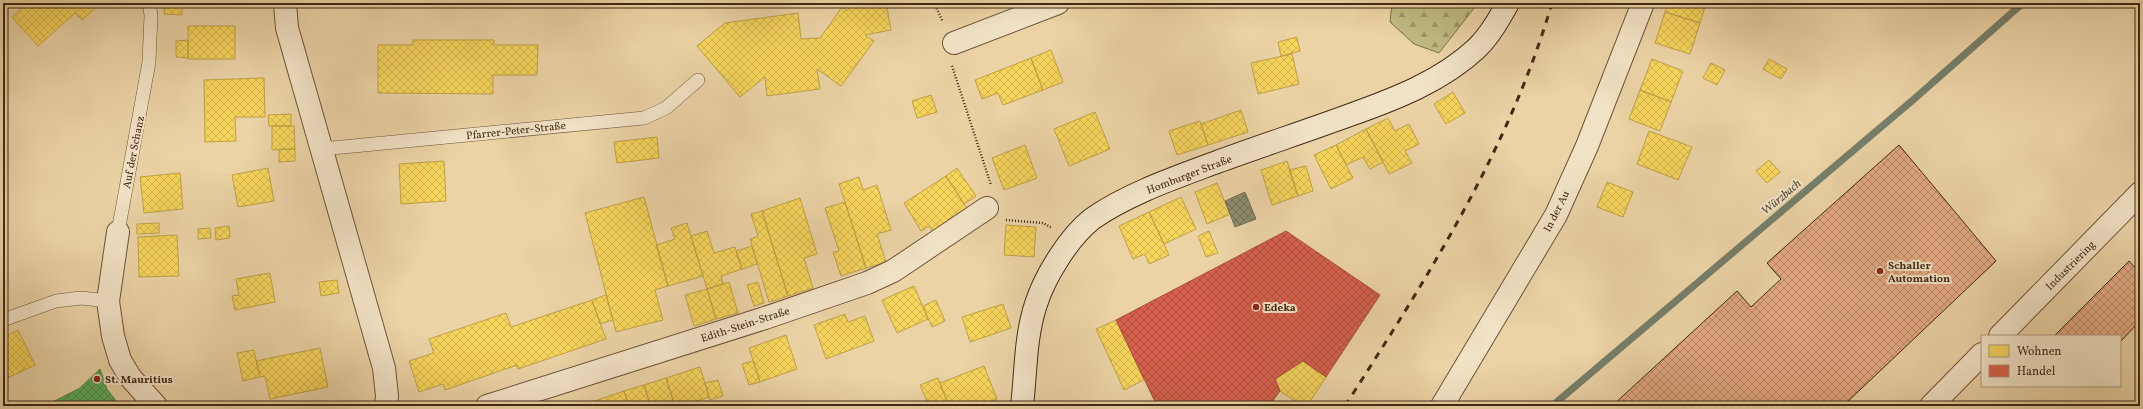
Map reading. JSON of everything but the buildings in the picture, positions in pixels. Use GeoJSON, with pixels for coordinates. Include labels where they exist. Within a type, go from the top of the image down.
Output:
{"type":"FeatureCollection","features":[{"type":"Feature","properties":{"kind":"street"},"geometry":{"type":"LineString","coordinates":[[285,3],[287,28],[384,368],[387,396],[386,406]]}},
{"type":"Feature","properties":{"kind":"street"},"geometry":{"type":"LineString","coordinates":[[954,43],[1058,3]]}},
{"type":"Feature","properties":{"kind":"street","name":"Homburger Straße"},"geometry":{"type":"LineString","coordinates":[[1022,406],[1030,328],[1036,303],[1052,270],[1071,239],[1092,219],[1129,198],[1170,179],[1365,110],[1411,91],[1457,65],[1478,47],[1496,24],[1508,3]]}},
{"type":"Feature","properties":{"kind":"street","name":"In der Au"},"geometry":{"type":"LineString","coordinates":[[1442,406],[1556,215],[1587,146],[1643,3]]}},
{"type":"Feature","properties":{"kind":"street","name":"Industriering"},"geometry":{"type":"LineString","coordinates":[[2001,335],[2140,193]]}},
{"type":"Feature","properties":{"kind":"street","name":"Edith-Stein-Straße"},"geometry":{"type":"LineString","coordinates":[[486,406],[757,320],[867,283],[893,271],[987,208]]}},
{"type":"Feature","properties":{"kind":"street","name":"Auf der Schanz"},"geometry":{"type":"LineString","coordinates":[[118,232],[108,301],[113,336],[120,360],[130,377],[156,406]]}},
{"type":"Feature","properties":{"kind":"street"},"geometry":{"type":"LineString","coordinates":[[1931,406],[1981,355]]}},
{"type":"Feature","properties":{"kind":"lane","name":"Auf der Schanz"},"geometry":{"type":"LineString","coordinates":[[118,232],[150,62],[151,15],[149,3]]}},
{"type":"Feature","properties":{"kind":"lane","name":"Pfarrer-Peter-Straße"},"geometry":{"type":"LineString","coordinates":[[322,149],[644,118],[666,108],[698,80]]}},
{"type":"Feature","properties":{"kind":"lane"},"geometry":{"type":"LineString","coordinates":[[3,320],[56,301],[81,298],[108,301]]}},
{"type":"Feature","properties":{"kind":"path"},"geometry":{"type":"LineString","coordinates":[[954,43],[952,69],[990,181],[992,193],[987,208]]}},
{"type":"Feature","properties":{"kind":"green space"},"geometry":{"type":"Polygon","coordinates":[[[1392,3],[1478,3],[1439,53],[1414,44],[1390,22],[1392,3]]]}},
{"type":"Feature","properties":{"kind":"waterway","name":"Würzbach"},"geometry":{"type":"LineString","coordinates":[[1552,406],[1913,100],[2023,3]]}},
{"type":"Feature","properties":{"kind":"railway"},"geometry":{"type":"LineString","coordinates":[[1345,406],[1406,310],[1463,212],[1513,110],[1534,57],[1552,3]]}},
{"type":"Feature","properties":{"kind":"place","name":"Schaller Automation"},"geometry":{"type":"Point","coordinates":[1880,271]}},
{"type":"Feature","properties":{"kind":"place","name":"Edeka"},"geometry":{"type":"Point","coordinates":[1256,307]}},
{"type":"Feature","properties":{"kind":"place","name":"St. Mauritius"},"geometry":{"type":"Point","coordinates":[97,379]}}]}
